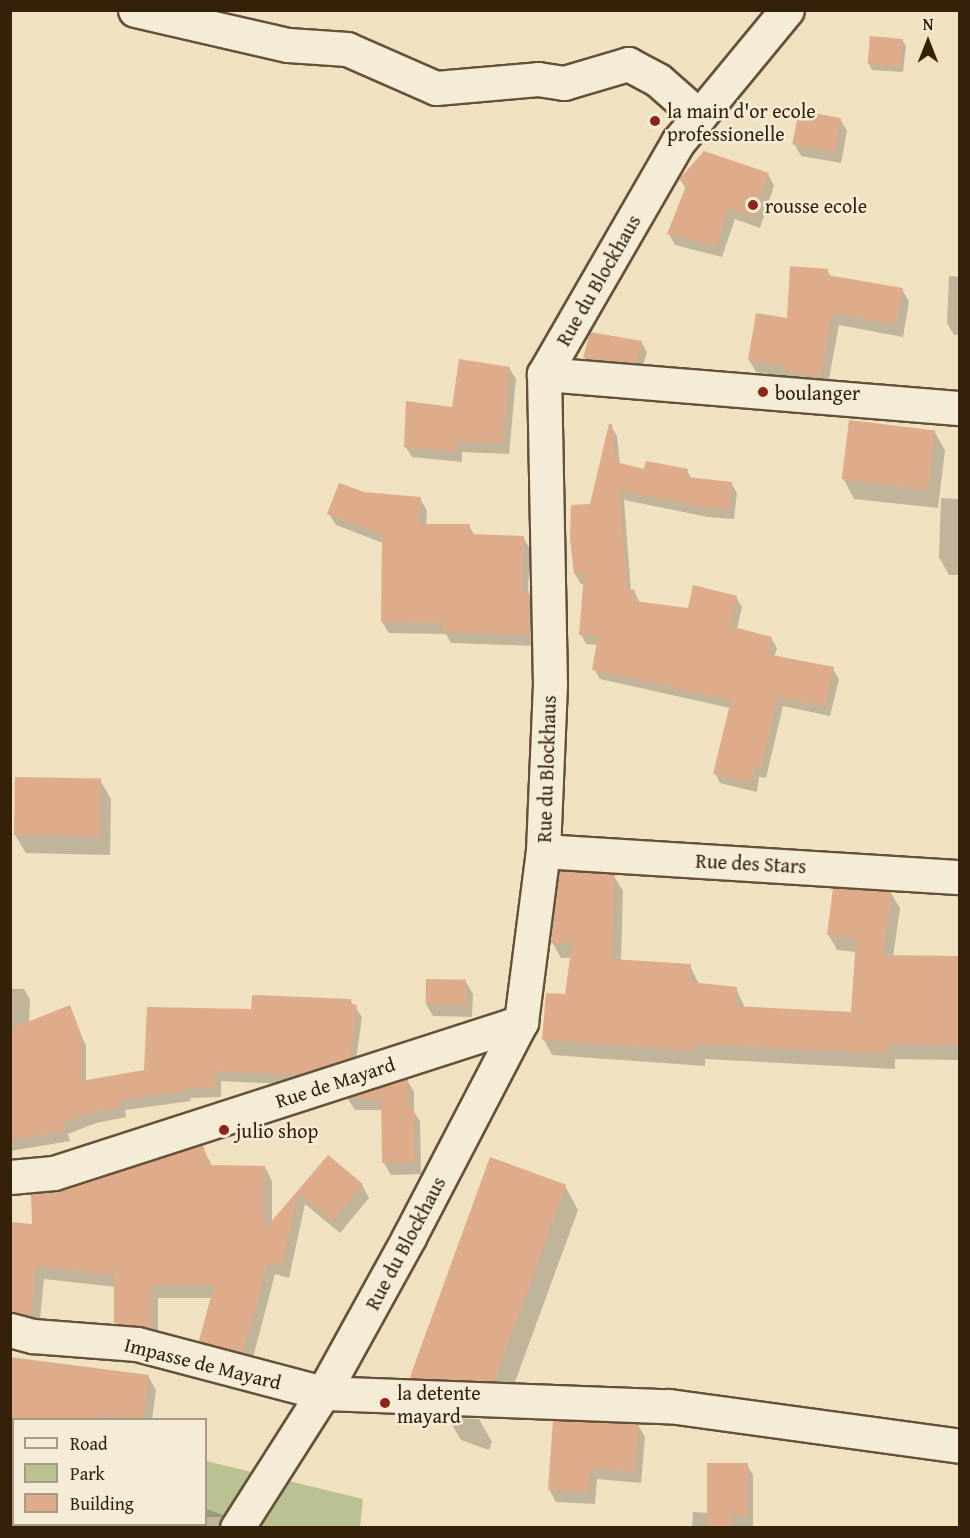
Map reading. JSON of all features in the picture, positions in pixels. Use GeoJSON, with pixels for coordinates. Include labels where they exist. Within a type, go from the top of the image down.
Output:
{"type":"FeatureCollection","features":[{"type":"Feature","properties":{"kind":"street"},"geometry":{"type":"LineString","coordinates":[[135,10],[288,45],[347,49],[436,88],[538,79],[564,83],[628,64],[658,80],[699,116]]}},
{"type":"Feature","properties":{"kind":"street","name":"Rue du Blockhaus"},"geometry":{"type":"LineString","coordinates":[[237,1527],[323,1393],[409,1237],[521,1022],[543,851],[550,685],[544,374],[678,142],[787,10]]}},
{"type":"Feature","properties":{"kind":"street"},"geometry":{"type":"LineString","coordinates":[[544,374],[960,408]]}},
{"type":"Feature","properties":{"kind":"street","name":"Rue des Stars"},"geometry":{"type":"LineString","coordinates":[[543,851],[960,877]]}},
{"type":"Feature","properties":{"kind":"street","name":"Rue de Mayard"},"geometry":{"type":"LineString","coordinates":[[10,1177],[54,1173],[521,1022]]}},
{"type":"Feature","properties":{"kind":"street","name":"Impasse de Mayard"},"geometry":{"type":"LineString","coordinates":[[10,1330],[33,1336],[137,1344],[323,1393],[669,1406],[960,1446]]}},
{"type":"Feature","properties":{"kind":"green space"},"geometry":{"type":"Polygon","coordinates":[[[207,1461],[363,1499],[360,1527],[248,1527],[241,1517],[207,1517],[207,1461]]]}},
{"type":"Feature","properties":{"kind":"green space"},"geometry":{"type":"Polygon","coordinates":[[[11,1500],[12,1526],[164,1526],[162,1528],[11,1527],[11,1500]]]}},
{"type":"Feature","properties":{"kind":"building"},"geometry":{"type":"Polygon","coordinates":[[[870,36],[903,39],[900,67],[868,64],[870,36]]]}},
{"type":"Feature","properties":{"kind":"building"},"geometry":{"type":"Polygon","coordinates":[[[799,110],[841,118],[835,153],[792,144],[799,110]]]}},
{"type":"Feature","properties":{"kind":"building"},"geometry":{"type":"Polygon","coordinates":[[[704,151],[769,173],[754,217],[729,208],[716,246],[667,234],[686,186],[679,179],[704,151]]]}},
{"type":"Feature","properties":{"kind":"building"},"geometry":{"type":"Polygon","coordinates":[[[790,266],[828,269],[827,275],[903,288],[896,325],[832,313],[821,377],[785,371],[786,366],[748,360],[756,313],[787,318],[790,266]]]}},
{"type":"Feature","properties":{"kind":"building"},"geometry":{"type":"Polygon","coordinates":[[[590,332],[642,341],[636,363],[583,358],[590,332]]]}},
{"type":"Feature","properties":{"kind":"building"},"geometry":{"type":"Polygon","coordinates":[[[459,359],[510,367],[503,444],[457,442],[457,452],[404,447],[406,401],[452,407],[459,359]]]}},
{"type":"Feature","properties":{"kind":"building"},"geometry":{"type":"Polygon","coordinates":[[[849,420],[935,431],[928,490],[842,480],[849,420]]]}},
{"type":"Feature","properties":{"kind":"building"},"geometry":{"type":"Polygon","coordinates":[[[609,424],[612,424],[616,462],[644,469],[646,461],[688,469],[687,477],[732,482],[729,510],[620,491],[627,589],[635,590],[634,601],[688,608],[693,585],[737,596],[730,626],[772,637],[767,654],[834,667],[825,707],[778,697],[761,769],[754,767],[752,783],[713,774],[731,700],[592,670],[598,636],[579,635],[584,574],[574,574],[570,538],[571,505],[590,504],[609,424]]]}},
{"type":"Feature","properties":{"kind":"building"},"geometry":{"type":"Polygon","coordinates":[[[339,483],[364,492],[421,497],[419,524],[470,524],[470,534],[524,536],[522,591],[529,591],[530,635],[443,632],[443,623],[381,622],[382,534],[327,514],[339,483]]]}},
{"type":"Feature","properties":{"kind":"building"},"geometry":{"type":"Polygon","coordinates":[[[15,777],[101,779],[100,836],[14,835],[15,777]]]}},
{"type":"Feature","properties":{"kind":"building"},"geometry":{"type":"Polygon","coordinates":[[[559,871],[615,874],[612,959],[691,964],[690,982],[737,987],[735,1006],[851,1012],[856,939],[827,935],[833,888],[892,892],[883,955],[960,956],[960,1045],[887,1044],[887,1054],[697,1044],[697,1051],[542,1040],[546,993],[565,994],[572,943],[551,943],[559,871]]]}},
{"type":"Feature","properties":{"kind":"building"},"geometry":{"type":"Polygon","coordinates":[[[426,979],[466,980],[466,1005],[426,1004],[426,979]]]}},
{"type":"Feature","properties":{"kind":"building"},"geometry":{"type":"Polygon","coordinates":[[[252,995],[351,999],[350,1004],[357,1005],[350,1058],[296,1075],[216,1071],[216,1087],[185,1088],[186,1091],[120,1100],[121,1107],[90,1113],[63,1123],[65,1131],[10,1140],[10,1029],[70,1005],[81,1034],[81,1081],[144,1070],[147,1007],[251,1009],[252,995]]]}},
{"type":"Feature","properties":{"kind":"building"},"geometry":{"type":"Polygon","coordinates":[[[408,1078],[408,1107],[414,1107],[415,1162],[382,1163],[381,1099],[346,1098],[408,1078]]]}},
{"type":"Feature","properties":{"kind":"building"},"geometry":{"type":"Polygon","coordinates":[[[203,1145],[209,1165],[265,1166],[265,1229],[328,1155],[363,1184],[332,1221],[298,1193],[282,1266],[268,1262],[243,1353],[199,1341],[214,1285],[151,1285],[151,1328],[114,1323],[114,1275],[36,1266],[31,1316],[10,1312],[10,1222],[32,1224],[31,1194],[66,1190],[203,1145]]]}},
{"type":"Feature","properties":{"kind":"building"},"geometry":{"type":"Polygon","coordinates":[[[490,1157],[566,1185],[486,1405],[410,1377],[490,1157]]]}},
{"type":"Feature","properties":{"kind":"building"},"geometry":{"type":"Polygon","coordinates":[[[10,1357],[149,1375],[143,1418],[103,1416],[103,1418],[10,1419],[10,1357]]]}},
{"type":"Feature","properties":{"kind":"building"},"geometry":{"type":"Polygon","coordinates":[[[553,1420],[639,1424],[635,1472],[590,1468],[589,1492],[548,1490],[553,1420]]]}},
{"type":"Feature","properties":{"kind":"building"},"geometry":{"type":"Polygon","coordinates":[[[707,1463],[748,1463],[748,1516],[731,1515],[731,1527],[707,1527],[707,1463]]]}},
{"type":"Feature","properties":{"kind":"place","name":"la main d'or ecole professionelle"},"geometry":{"type":"Point","coordinates":[655,121]}},
{"type":"Feature","properties":{"kind":"place","name":"rousse ecole"},"geometry":{"type":"Point","coordinates":[753,205]}},
{"type":"Feature","properties":{"kind":"place","name":"boulanger"},"geometry":{"type":"Point","coordinates":[763,392]}},
{"type":"Feature","properties":{"kind":"place","name":"julio shop"},"geometry":{"type":"Point","coordinates":[224,1130]}},
{"type":"Feature","properties":{"kind":"place","name":"la detente mayard"},"geometry":{"type":"Point","coordinates":[385,1403]}}]}
